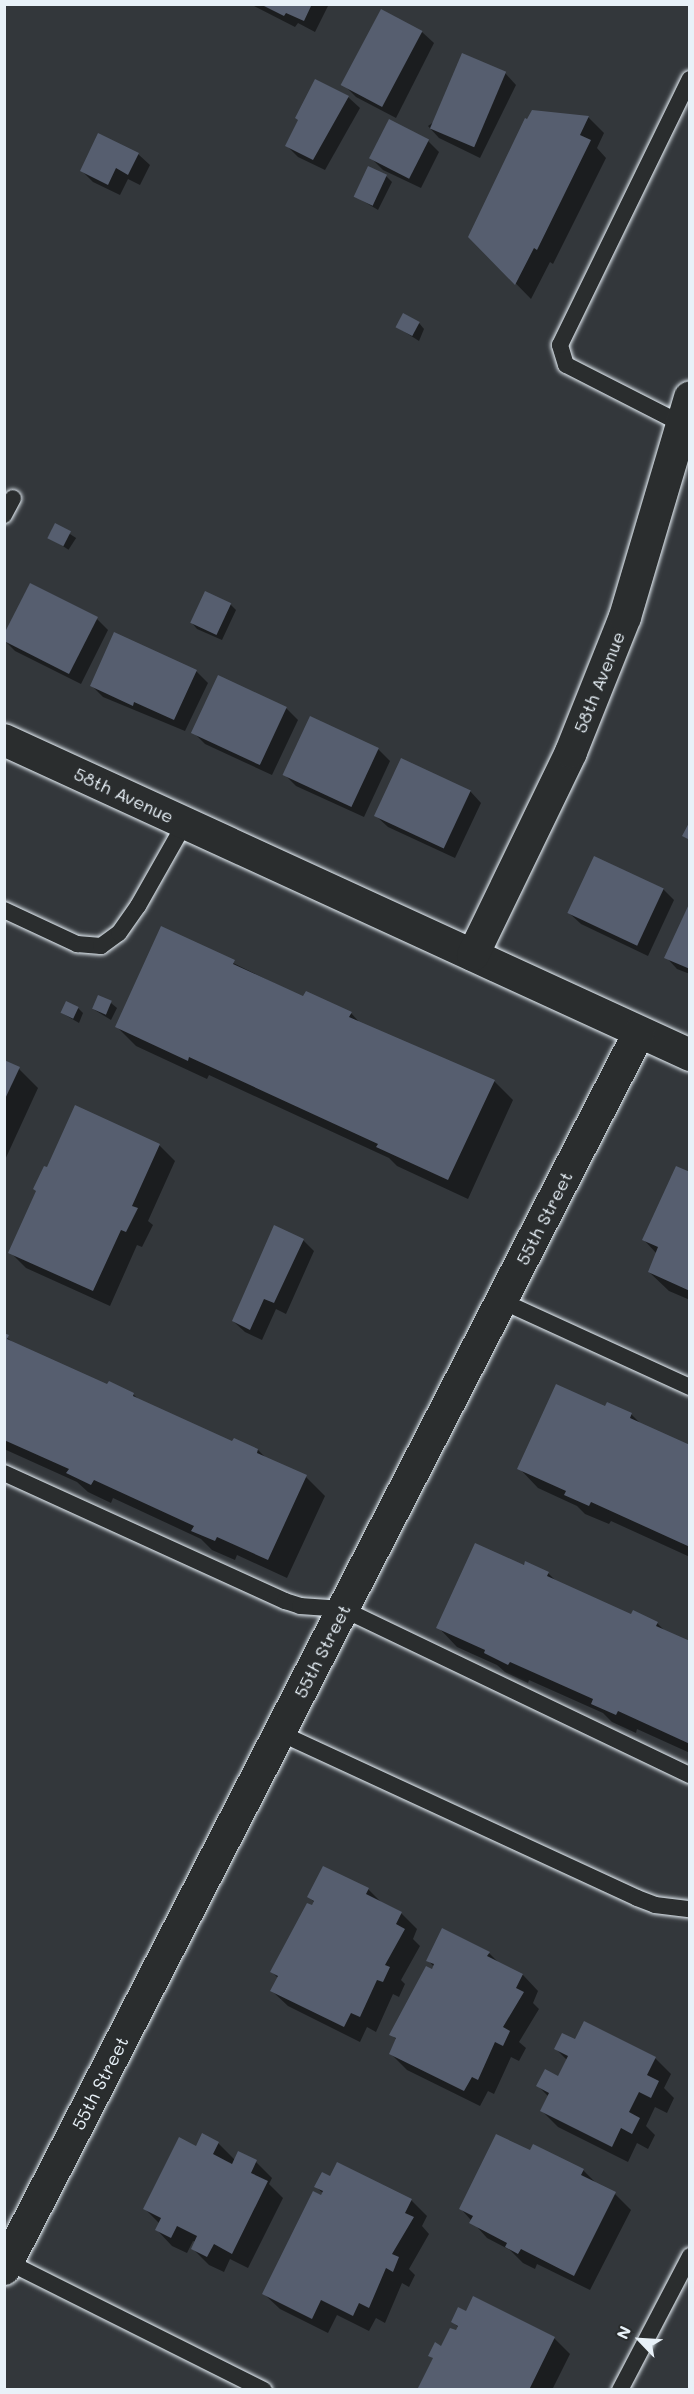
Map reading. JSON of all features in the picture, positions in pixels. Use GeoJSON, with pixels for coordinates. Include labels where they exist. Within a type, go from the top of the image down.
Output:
{"type":"FeatureCollection","features":[{"type":"Feature","properties":{"kind":"street","name":"58th Avenue"},"geometry":{"type":"LineString","coordinates":[[473,955],[571,752],[625,617],[686,411]]}},
{"type":"Feature","properties":{"kind":"street","name":"58th Avenue"},"geometry":{"type":"LineString","coordinates":[[4,740],[690,1055]]}},
{"type":"Feature","properties":{"kind":"street","name":"55th Street"},"geometry":{"type":"LineString","coordinates":[[6,2265],[639,1033]]}},
{"type":"Feature","properties":{"kind":"lane"},"geometry":{"type":"LineString","coordinates":[[686,411],[566,365],[560,345],[690,80]]}},
{"type":"Feature","properties":{"kind":"lane"},"geometry":{"type":"LineString","coordinates":[[4,515],[13,498]]}},
{"type":"Feature","properties":{"kind":"lane"},"geometry":{"type":"LineString","coordinates":[[4,910],[77,944],[102,946],[119,933],[138,906],[185,823]]}},
{"type":"Feature","properties":{"kind":"lane"},"geometry":{"type":"LineString","coordinates":[[502,1301],[690,1388]]}},
{"type":"Feature","properties":{"kind":"lane"},"geometry":{"type":"LineString","coordinates":[[4,1473],[285,1601],[300,1606],[344,1609],[690,1775]]}},
{"type":"Feature","properties":{"kind":"lane"},"geometry":{"type":"LineString","coordinates":[[280,1733],[637,1898],[655,1905],[690,1909]]}},
{"type":"Feature","properties":{"kind":"lane"},"geometry":{"type":"LineString","coordinates":[[620,2390],[690,2256]]}},
{"type":"Feature","properties":{"kind":"lane"},"geometry":{"type":"LineString","coordinates":[[6,2265],[264,2390]]}},
{"type":"Feature","properties":{"kind":"building"},"geometry":{"type":"Polygon","coordinates":[[[260,4],[312,4],[304,21],[286,13],[284,16],[260,4]]]}},
{"type":"Feature","properties":{"kind":"building"},"geometry":{"type":"Polygon","coordinates":[[[381,9],[422,31],[382,107],[341,85],[381,9]]]}},
{"type":"Feature","properties":{"kind":"building"},"geometry":{"type":"Polygon","coordinates":[[[462,53],[506,72],[474,147],[430,128],[462,53]]]}},
{"type":"Feature","properties":{"kind":"building"},"geometry":{"type":"Polygon","coordinates":[[[315,79],[349,96],[313,160],[285,146],[298,120],[295,118],[315,79]]]}},
{"type":"Feature","properties":{"kind":"building"},"geometry":{"type":"Polygon","coordinates":[[[532,110],[589,116],[580,135],[591,140],[537,250],[534,248],[515,285],[468,237],[525,118],[527,119],[532,110]]]}},
{"type":"Feature","properties":{"kind":"building"},"geometry":{"type":"Polygon","coordinates":[[[389,119],[429,139],[409,179],[369,158],[389,119]]]}},
{"type":"Feature","properties":{"kind":"building"},"geometry":{"type":"Polygon","coordinates":[[[98,133],[139,153],[128,175],[116,168],[108,185],[80,171],[98,133]]]}},
{"type":"Feature","properties":{"kind":"building"},"geometry":{"type":"Polygon","coordinates":[[[368,166],[387,175],[373,206],[354,197],[368,166]]]}},
{"type":"Feature","properties":{"kind":"building"},"geometry":{"type":"Polygon","coordinates":[[[403,313],[420,322],[412,336],[395,327],[403,313]]]}},
{"type":"Feature","properties":{"kind":"building"},"geometry":{"type":"Polygon","coordinates":[[[55,523],[71,531],[63,546],[47,538],[55,523]]]}},
{"type":"Feature","properties":{"kind":"building"},"geometry":{"type":"Polygon","coordinates":[[[30,583],[98,617],[69,674],[4,641],[4,634],[30,583]]]}},
{"type":"Feature","properties":{"kind":"building"},"geometry":{"type":"Polygon","coordinates":[[[205,591],[231,603],[216,635],[190,623],[205,591]]]}},
{"type":"Feature","properties":{"kind":"building"},"geometry":{"type":"Polygon","coordinates":[[[114,632],[197,670],[174,720],[134,702],[133,706],[90,686],[114,632]]]}},
{"type":"Feature","properties":{"kind":"building"},"geometry":{"type":"Polygon","coordinates":[[[218,675],[287,707],[260,765],[191,733],[218,675]]]}},
{"type":"Feature","properties":{"kind":"building"},"geometry":{"type":"Polygon","coordinates":[[[310,716],[379,748],[351,807],[283,775],[310,716]]]}},
{"type":"Feature","properties":{"kind":"building"},"geometry":{"type":"Polygon","coordinates":[[[401,758],[471,791],[444,849],[374,816],[401,758]]]}},
{"type":"Feature","properties":{"kind":"building"},"geometry":{"type":"Polygon","coordinates":[[[690,821],[690,840],[682,836],[690,821]]]}},
{"type":"Feature","properties":{"kind":"building"},"geometry":{"type":"Polygon","coordinates":[[[594,856],[664,889],[637,946],[567,913],[594,856]]]}},
{"type":"Feature","properties":{"kind":"building"},"geometry":{"type":"Polygon","coordinates":[[[690,902],[690,969],[664,958],[690,902]]]}},
{"type":"Feature","properties":{"kind":"building"},"geometry":{"type":"Polygon","coordinates":[[[161,926],[235,960],[233,964],[303,996],[306,991],[352,1012],[349,1017],[495,1080],[448,1180],[376,1147],[378,1144],[189,1057],[188,1061],[115,1027],[161,926]]]}},
{"type":"Feature","properties":{"kind":"building"},"geometry":{"type":"Polygon","coordinates":[[[98,995],[112,1001],[106,1015],[92,1009],[98,995]]]}},
{"type":"Feature","properties":{"kind":"building"},"geometry":{"type":"Polygon","coordinates":[[[66,1001],[79,1007],[73,1019],[61,1013],[66,1001]]]}},
{"type":"Feature","properties":{"kind":"building"},"geometry":{"type":"Polygon","coordinates":[[[4,1060],[20,1067],[4,1101],[4,1060]]]}},
{"type":"Feature","properties":{"kind":"building"},"geometry":{"type":"Polygon","coordinates":[[[75,1105],[160,1144],[132,1206],[138,1208],[126,1232],[121,1230],[93,1291],[8,1253],[36,1191],[33,1189],[44,1166],[47,1167],[75,1105]]]}},
{"type":"Feature","properties":{"kind":"building"},"geometry":{"type":"Polygon","coordinates":[[[676,1166],[690,1172],[690,1291],[648,1272],[658,1247],[642,1240],[676,1166]]]}},
{"type":"Feature","properties":{"kind":"building"},"geometry":{"type":"Polygon","coordinates":[[[274,1225],[304,1239],[274,1303],[264,1299],[250,1330],[232,1321],[274,1225]]]}},
{"type":"Feature","properties":{"kind":"building"},"geometry":{"type":"Polygon","coordinates":[[[4,1333],[9,1335],[7,1339],[107,1384],[109,1381],[134,1393],[133,1396],[232,1441],[234,1438],[258,1449],[257,1453],[307,1475],[268,1560],[217,1537],[215,1541],[191,1531],[194,1526],[94,1480],[91,1485],[66,1473],[69,1469],[4,1440],[4,1333]]]}},
{"type":"Feature","properties":{"kind":"building"},"geometry":{"type":"Polygon","coordinates":[[[556,1384],[605,1406],[607,1402],[632,1413],[630,1418],[690,1445],[690,1547],[591,1502],[589,1506],[564,1495],[566,1491],[517,1469],[556,1384]]]}},
{"type":"Feature","properties":{"kind":"building"},"geometry":{"type":"Polygon","coordinates":[[[475,1543],[524,1565],[525,1561],[549,1572],[547,1576],[631,1614],[633,1610],[658,1622],[656,1626],[690,1641],[690,1744],[618,1711],[616,1715],[591,1704],[593,1699],[510,1662],[508,1665],[484,1653],[485,1650],[436,1628],[475,1543]]]}},
{"type":"Feature","properties":{"kind":"building"},"geometry":{"type":"Polygon","coordinates":[[[323,1866],[369,1888],[366,1894],[402,1912],[396,1924],[405,1929],[385,1965],[390,1967],[383,1982],[377,1980],[360,2017],[351,2013],[344,2027],[270,1991],[278,1976],[270,1972],[307,1903],[312,1905],[314,1901],[307,1897],[323,1866]]]}},
{"type":"Feature","properties":{"kind":"building"},"geometry":{"type":"Polygon","coordinates":[[[442,1928],[490,1952],[487,1956],[523,1974],[516,1988],[524,1992],[503,2027],[510,2031],[503,2046],[495,2042],[478,2080],[472,2077],[464,2091],[389,2054],[396,2038],[389,2035],[426,1966],[432,1969],[434,1964],[426,1961],[442,1928]]]}},
{"type":"Feature","properties":{"kind":"building"},"geometry":{"type":"Polygon","coordinates":[[[584,2021],[656,2057],[647,2075],[659,2081],[651,2098],[639,2092],[629,2112],[640,2118],[632,2134],[621,2128],[612,2147],[540,2111],[549,2093],[536,2086],[545,2069],[558,2076],[568,2056],[554,2049],[562,2033],[575,2039],[584,2021]]]}},
{"type":"Feature","properties":{"kind":"building"},"geometry":{"type":"Polygon","coordinates":[[[202,2133],[219,2142],[213,2154],[232,2164],[238,2151],[257,2160],[251,2173],[268,2181],[232,2254],[214,2244],[207,2257],[191,2249],[197,2236],[177,2226],[171,2238],[155,2230],[161,2218],[143,2209],[179,2137],[196,2146],[202,2133]]]}},
{"type":"Feature","properties":{"kind":"building"},"geometry":{"type":"Polygon","coordinates":[[[496,2134],[530,2150],[533,2144],[584,2169],[581,2175],[616,2192],[574,2276],[521,2249],[518,2254],[505,2247],[507,2243],[469,2223],[473,2216],[459,2209],[496,2134]]]}},
{"type":"Feature","properties":{"kind":"building"},"geometry":{"type":"Polygon","coordinates":[[[337,2162],[412,2199],[405,2213],[414,2217],[392,2254],[399,2257],[393,2272],[386,2268],[369,2308],[359,2303],[353,2316],[321,2300],[312,2319],[262,2294],[313,2191],[321,2195],[323,2191],[314,2187],[322,2172],[330,2176],[337,2162]]]}},
{"type":"Feature","properties":{"kind":"building"},"geometry":{"type":"Polygon","coordinates":[[[473,2296],[555,2337],[529,2390],[417,2390],[433,2358],[428,2356],[435,2342],[441,2346],[450,2328],[456,2330],[458,2326],[451,2322],[458,2307],[466,2311],[473,2296]]]}}]}
